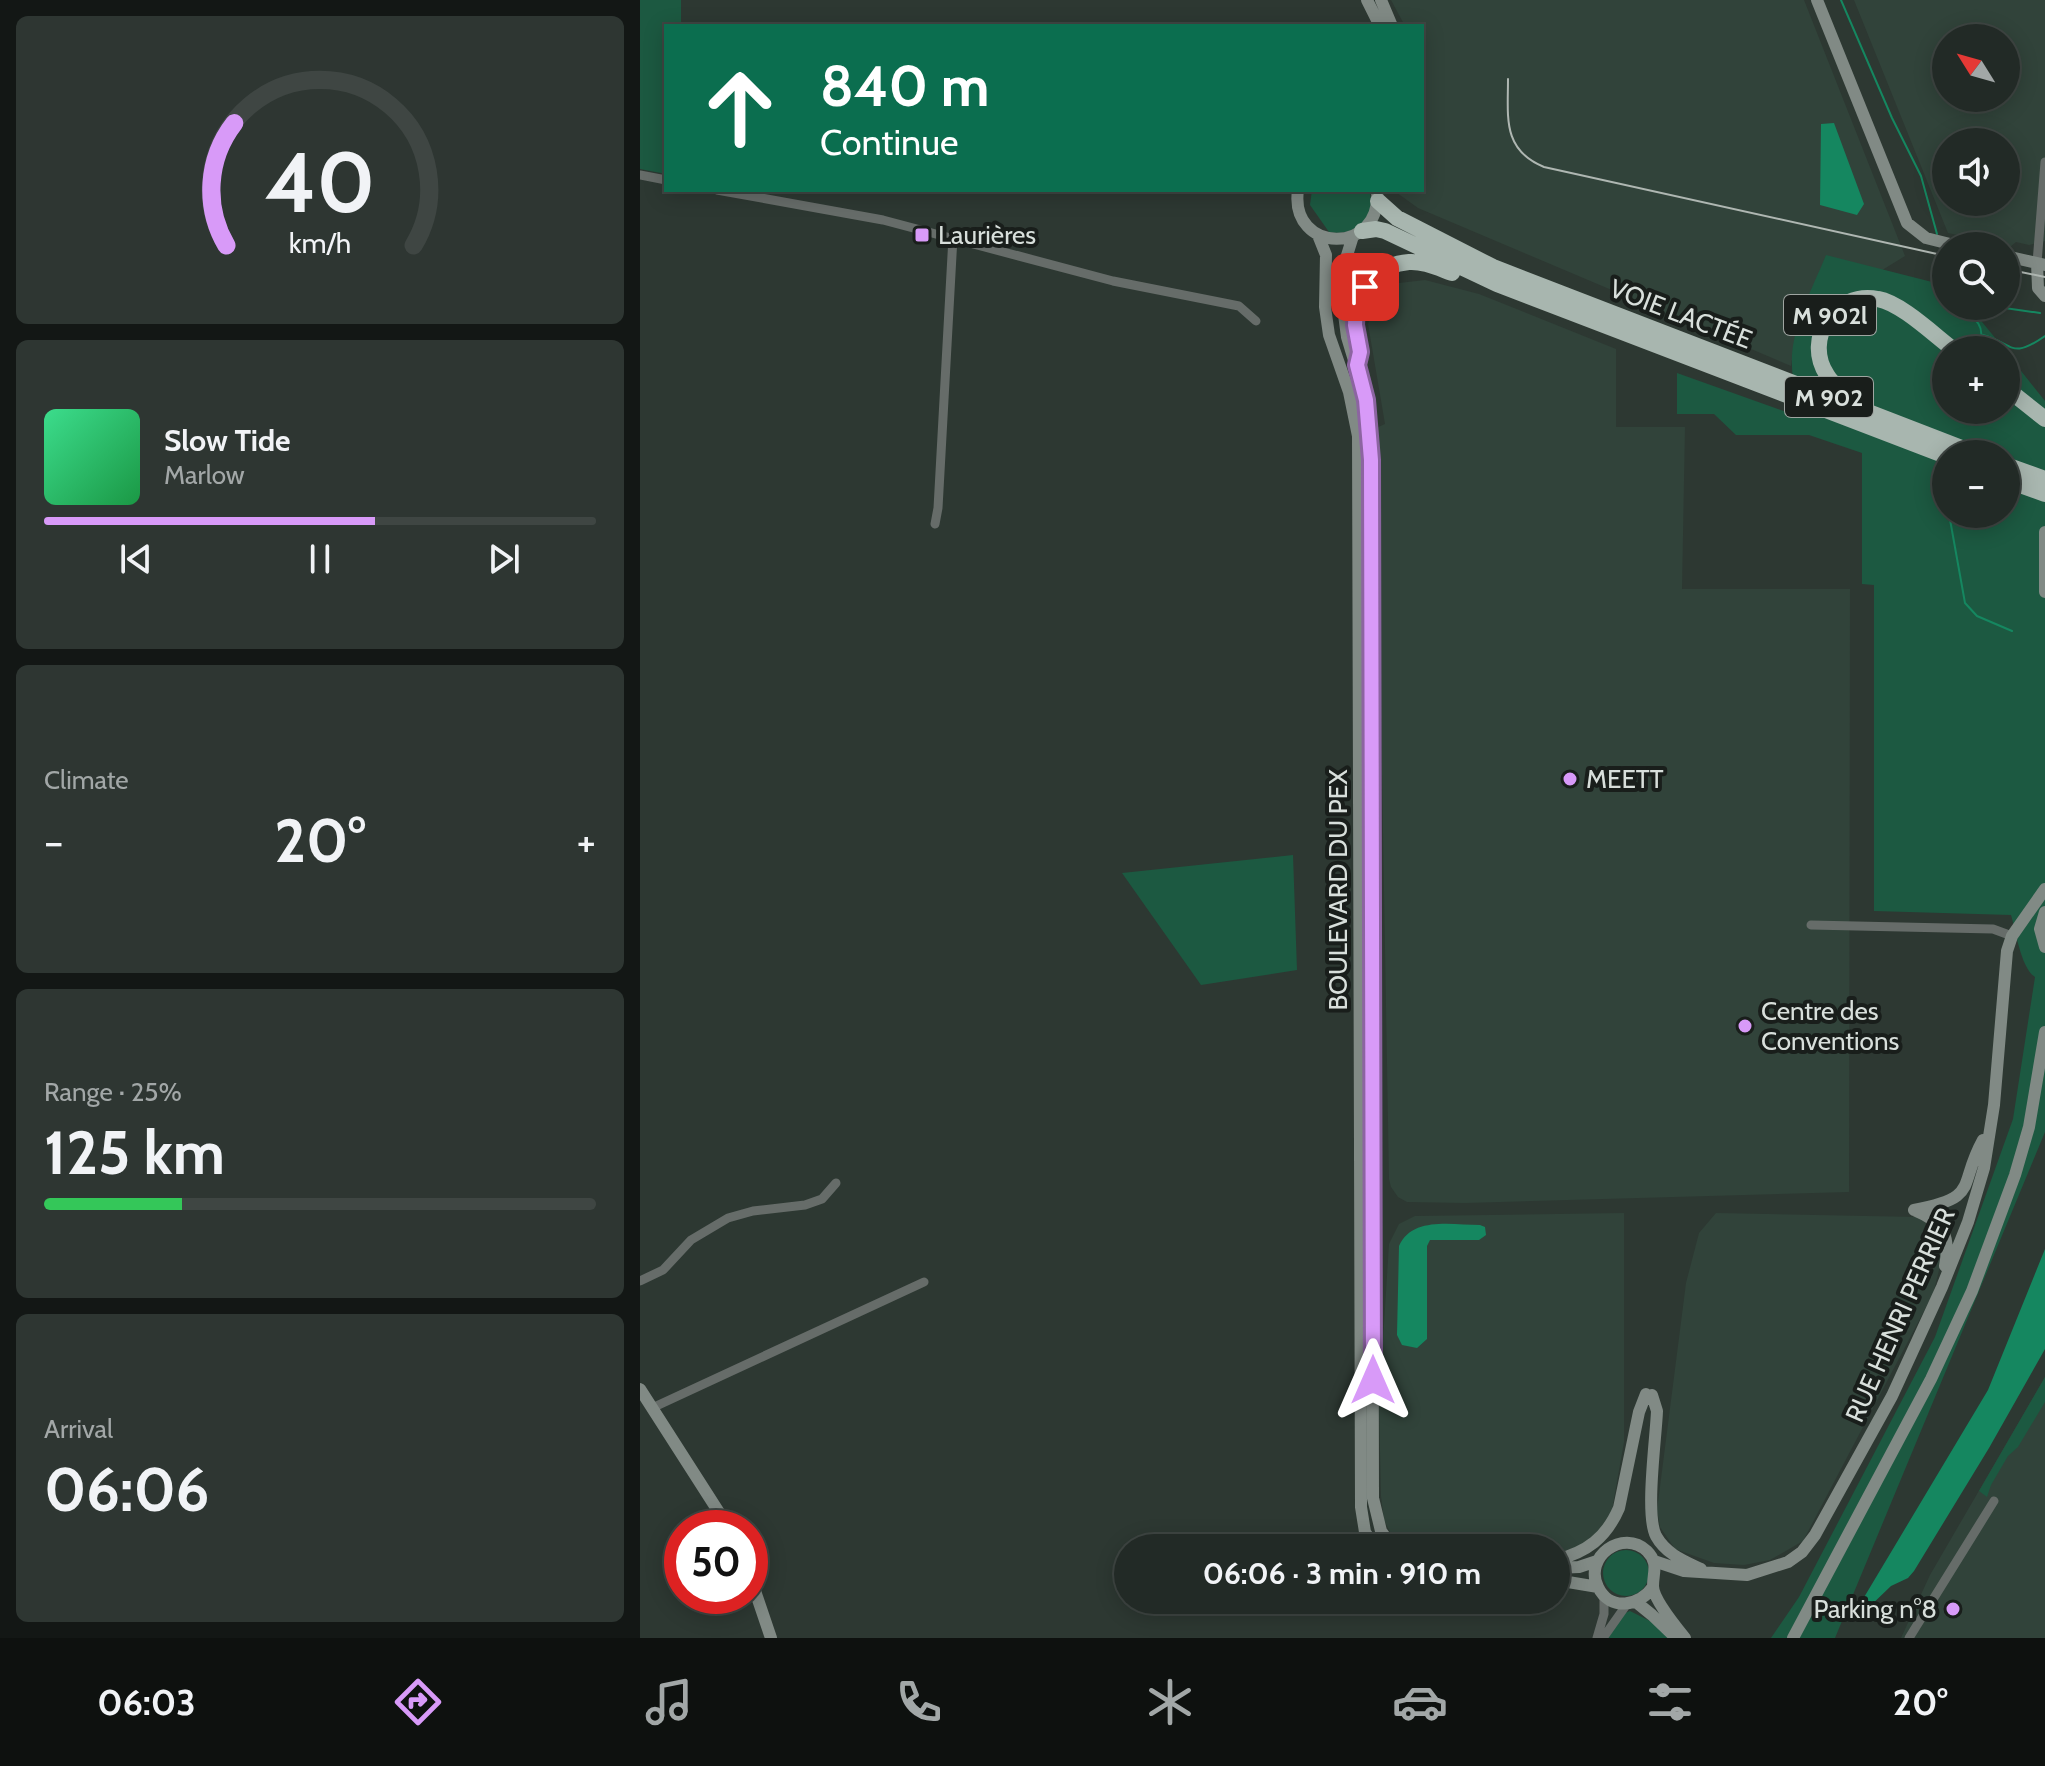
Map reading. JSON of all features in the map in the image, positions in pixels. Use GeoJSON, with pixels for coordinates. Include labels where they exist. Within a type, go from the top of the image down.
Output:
{"type":"FeatureCollection","features":[{"type":"Feature","properties":{"kind":"highway","name":"VOIE LACTÉE"},"geometry":{"type":"LineString","coordinates":[[1377,196],[1397,218],[1441,242],[1683,357],[1932,451]]}},
{"type":"Feature","properties":{"kind":"highway","name":"VOIE LACTÉE"},"geometry":{"type":"LineString","coordinates":[[1358,234],[1376,229],[1385,231],[1497,284],[1553,306],[1681,339],[1941,440]]}},
{"type":"Feature","properties":{"kind":"highway"},"geometry":{"type":"LineString","coordinates":[[1357,365],[1360,352],[1355,325],[1356,305],[1375,275],[1389,266],[1408,262],[1426,264],[1503,293],[1553,306]]}},
{"type":"Feature","properties":{"kind":"highway","name":"M 902l"},"geometry":{"type":"LineString","coordinates":[[1890,420],[1888,413],[1847,393],[1828,378],[1819,360],[1819,338],[1826,320],[1843,304],[1862,298],[1888,302],[1935,336]]}},
{"type":"Feature","properties":{"kind":"highway"},"geometry":{"type":"LineString","coordinates":[[2020,399],[2045,419]]}},
{"type":"Feature","properties":{"kind":"highway"},"geometry":{"type":"LineString","coordinates":[[2020,470],[2045,479]]}},
{"type":"Feature","properties":{"kind":"highway"},"geometry":{"type":"LineString","coordinates":[[2020,485],[2045,494]]}},
{"type":"Feature","properties":{"kind":"main road"},"geometry":{"type":"LineString","coordinates":[[1367,0],[1379,24]]}},
{"type":"Feature","properties":{"kind":"main road"},"geometry":{"type":"LineString","coordinates":[[1381,0],[1391,24]]}},
{"type":"Feature","properties":{"kind":"main road"},"geometry":{"type":"LineString","coordinates":[[1817,0],[1907,223],[1932,240]]}},
{"type":"Feature","properties":{"kind":"main road"},"geometry":{"type":"LineString","coordinates":[[1298,192],[1297,205],[1301,217],[1318,235],[1329,239],[1358,234]]}},
{"type":"Feature","properties":{"kind":"main road","name":"BOULEVARD DU PEX"},"geometry":{"type":"LineString","coordinates":[[1377,196],[1375,212],[1358,234],[1344,265],[1343,307],[1347,337],[1366,400],[1371,460],[1373,1498],[1377,1521],[1385,1534]]}},
{"type":"Feature","properties":{"kind":"main road","name":"BOULEVARD DU PEX"},"geometry":{"type":"LineString","coordinates":[[1318,235],[1326,255],[1325,307],[1329,335],[1349,392],[1358,436],[1361,1507],[1366,1534]]}},
{"type":"Feature","properties":{"kind":"main road"},"geometry":{"type":"LineString","coordinates":[[2020,259],[2041,264],[2038,288],[2045,296]]}},
{"type":"Feature","properties":{"kind":"main road"},"geometry":{"type":"LineString","coordinates":[[2045,532],[2045,592]]}},
{"type":"Feature","properties":{"kind":"main road","name":"RUE HENRI PERRIER"},"geometry":{"type":"LineString","coordinates":[[1654,1561],[1684,1571],[1747,1575],[1788,1562],[1802,1552],[1815,1535],[1892,1396],[1968,1222],[1984,1168],[1999,1067],[2007,951],[2012,936],[2045,889]]}},
{"type":"Feature","properties":{"kind":"main road"},"geometry":{"type":"LineString","coordinates":[[2045,912],[2040,929],[2045,947]]}},
{"type":"Feature","properties":{"kind":"main road"},"geometry":{"type":"LineString","coordinates":[[1793,1634],[1919,1402],[1972,1291],[2015,1175],[2029,1127],[2045,1032]]}},
{"type":"Feature","properties":{"kind":"main road"},"geometry":{"type":"LineString","coordinates":[[2035,1092],[2045,1061]]}},
{"type":"Feature","properties":{"kind":"main road"},"geometry":{"type":"LineString","coordinates":[[1934,1305],[1944,1271],[1948,1240],[1936,1222],[1914,1210],[1951,1202],[1961,1194],[1988,1133]]}},
{"type":"Feature","properties":{"kind":"main road"},"geometry":{"type":"LineString","coordinates":[[640,1389],[717,1510]]}},
{"type":"Feature","properties":{"kind":"main road"},"geometry":{"type":"LineString","coordinates":[[1570,1555],[1591,1547],[1613,1523],[1619,1508],[1639,1412],[1649,1394],[1657,1411],[1651,1514],[1654,1534],[1672,1554],[1708,1572]]}},
{"type":"Feature","properties":{"kind":"main road"},"geometry":{"type":"LineString","coordinates":[[1570,1584],[1601,1592],[1615,1602],[1631,1603],[1643,1599],[1653,1587],[1656,1574],[1654,1561],[1642,1547],[1628,1543],[1607,1549],[1597,1561],[1595,1574],[1601,1592]]}},
{"type":"Feature","properties":{"kind":"main road"},"geometry":{"type":"LineString","coordinates":[[1570,1567],[1597,1561]]}},
{"type":"Feature","properties":{"kind":"main road"},"geometry":{"type":"LineString","coordinates":[[1653,1587],[1672,1623],[1685,1638]]}},
{"type":"Feature","properties":{"kind":"main road"},"geometry":{"type":"LineString","coordinates":[[1631,1603],[1676,1638]]}},
{"type":"Feature","properties":{"kind":"main road"},"geometry":{"type":"LineString","coordinates":[[763,1614],[771,1638]]}},
{"type":"Feature","properties":{"kind":"street"},"geometry":{"type":"LineString","coordinates":[[2041,264],[2045,162]]}},
{"type":"Feature","properties":{"kind":"street"},"geometry":{"type":"LineString","coordinates":[[640,175],[664,180]]}},
{"type":"Feature","properties":{"kind":"street"},"geometry":{"type":"LineString","coordinates":[[728,192],[863,216],[1113,281],[1239,306],[1256,321]]}},
{"type":"Feature","properties":{"kind":"street"},"geometry":{"type":"LineString","coordinates":[[935,524],[953,237]]}},
{"type":"Feature","properties":{"kind":"street"},"geometry":{"type":"LineString","coordinates":[[1811,925],[1993,929],[2012,936]]}},
{"type":"Feature","properties":{"kind":"street"},"geometry":{"type":"LineString","coordinates":[[640,1281],[663,1270],[691,1240],[728,1218],[753,1211],[805,1205],[822,1199],[836,1183]]}},
{"type":"Feature","properties":{"kind":"street"},"geometry":{"type":"LineString","coordinates":[[652,1408],[924,1282]]}},
{"type":"Feature","properties":{"kind":"street"},"geometry":{"type":"LineString","coordinates":[[1909,1638],[1994,1501]]}},
{"type":"Feature","properties":{"kind":"street"},"geometry":{"type":"LineString","coordinates":[[1600,1638],[1604,1614],[1601,1592]]}},
{"type":"Feature","properties":{"kind":"street"},"geometry":{"type":"LineString","coordinates":[[1600,1638],[1631,1603]]}},
{"type":"Feature","properties":{"kind":"shaded area"},"geometry":{"type":"Polygon","coordinates":[[[640,0],[681,0],[681,24],[664,24],[664,174],[640,169],[640,0]]]}},
{"type":"Feature","properties":{"kind":"shaded area"},"geometry":{"type":"Polygon","coordinates":[[[1391,0],[1804,0],[1905,256],[1798,322],[1791,366],[1418,208],[1396,192],[1424,192],[1424,24],[1404,24],[1391,0]]]}},
{"type":"Feature","properties":{"kind":"shaded area"},"geometry":{"type":"Polygon","coordinates":[[[1854,0],[2045,0],[2045,241],[2029,245],[2020,243],[2020,232],[1948,232],[1941,216],[2020,216],[2020,128],[1932,128],[1932,193],[1854,0]]]}},
{"type":"Feature","properties":{"kind":"shaded area"},"geometry":{"type":"Polygon","coordinates":[[[1834,123],[1864,204],[1857,215],[1820,205],[1821,124],[1834,123]]]}},
{"type":"Feature","properties":{"kind":"shaded area"},"geometry":{"type":"Polygon","coordinates":[[[1312,192],[1369,192],[1371,200],[1362,223],[1339,233],[1329,232],[1310,205],[1312,192]]]}},
{"type":"Feature","properties":{"kind":"shaded area"},"geometry":{"type":"Polygon","coordinates":[[[1826,255],[1932,282],[1932,320],[1980,320],[1994,336],[1932,336],[1932,424],[2020,424],[2020,370],[2045,401],[2045,1132],[1835,1638],[1771,1638],[1799,1597],[1935,1337],[2013,1119],[2035,977],[2026,966],[2011,915],[1874,911],[1874,585],[1862,584],[1862,453],[1809,435],[1736,435],[1714,414],[1677,414],[1677,373],[1795,415],[1797,397],[1792,352],[1803,310],[1826,255]]]}},
{"type":"Feature","properties":{"kind":"shaded area"},"geometry":{"type":"Polygon","coordinates":[[[1425,280],[1479,294],[1616,349],[1616,427],[1685,427],[1682,589],[1850,589],[1849,1192],[1465,1203],[1407,1202],[1398,1197],[1391,1187],[1376,428],[1385,424],[1368,324],[1377,299],[1399,283],[1425,280]]]}},
{"type":"Feature","properties":{"kind":"shaded area"},"geometry":{"type":"Polygon","coordinates":[[[1293,855],[1297,970],[1201,985],[1122,873],[1293,855]]]}},
{"type":"Feature","properties":{"kind":"shaded area"},"geometry":{"type":"Polygon","coordinates":[[[1624,1213],[1624,1442],[1612,1510],[1601,1528],[1583,1545],[1570,1549],[1570,1534],[1391,1534],[1384,1520],[1381,1496],[1379,1405],[1389,1244],[1399,1224],[1415,1216],[1624,1213]]]}},
{"type":"Feature","properties":{"kind":"shaded area"},"geometry":{"type":"Polygon","coordinates":[[[1716,1213],[1918,1217],[1941,1234],[1943,1254],[1933,1294],[1803,1541],[1770,1560],[1744,1565],[1714,1563],[1675,1549],[1660,1527],[1657,1510],[1686,1283],[1699,1233],[1716,1213]]]}},
{"type":"Feature","properties":{"kind":"shaded area"},"geometry":{"type":"Polygon","coordinates":[[[1434,1224],[1485,1227],[1486,1235],[1479,1240],[1430,1240],[1427,1246],[1427,1339],[1417,1348],[1402,1345],[1397,1335],[1399,1246],[1405,1236],[1413,1230],[1434,1224]]]}},
{"type":"Feature","properties":{"kind":"shaded area"},"geometry":{"type":"Polygon","coordinates":[[[2045,1249],[2045,1349],[1914,1571],[1908,1578],[1891,1586],[1866,1610],[1861,1605],[1863,1599],[1988,1390],[2045,1249]]]}},
{"type":"Feature","properties":{"kind":"shaded area"},"geometry":{"type":"Polygon","coordinates":[[[2045,1377],[2045,1638],[1901,1638],[1930,1575],[2045,1377]]]}},
{"type":"Feature","properties":{"kind":"shaded area"},"geometry":{"type":"Polygon","coordinates":[[[2045,1377],[2045,1402],[2018,1447],[2008,1456],[1987,1497],[1979,1491],[2045,1377]]]}},
{"type":"Feature","properties":{"kind":"shaded area"},"geometry":{"type":"Polygon","coordinates":[[[1626,1550],[1642,1557],[1649,1573],[1642,1589],[1626,1596],[1610,1589],[1603,1573],[1610,1557],[1626,1550]]]}},
{"type":"Feature","properties":{"kind":"shaded area"},"geometry":{"type":"Polygon","coordinates":[[[1630,1611],[1652,1622],[1668,1638],[1608,1638],[1625,1613],[1630,1611]]]}},
{"type":"Feature","properties":{"kind":"waterway"},"geometry":{"type":"LineString","coordinates":[[1841,0],[1892,118],[1921,176],[1936,232]]}},
{"type":"Feature","properties":{"kind":"waterway"},"geometry":{"type":"LineString","coordinates":[[2020,310],[2040,313]]}},
{"type":"Feature","properties":{"kind":"waterway"},"geometry":{"type":"LineString","coordinates":[[1975,320],[1981,336]]}},
{"type":"Feature","properties":{"kind":"waterway"},"geometry":{"type":"LineString","coordinates":[[1983,335],[2018,349],[2045,336]]}},
{"type":"Feature","properties":{"kind":"waterway"},"geometry":{"type":"LineString","coordinates":[[1952,528],[1965,603],[1977,616],[2012,631]]}},
{"type":"Feature","properties":{"kind":"tram line"},"geometry":{"type":"LineString","coordinates":[[1508,79],[1508,119],[1514,142],[1530,160],[1544,167],[1932,253]]}},
{"type":"Feature","properties":{"kind":"tram line"},"geometry":{"type":"LineString","coordinates":[[2020,272],[2045,277]]}},
{"type":"Feature","properties":{"kind":"place","name":"Laurières"},"geometry":{"type":"Point","coordinates":[922,235]}},
{"type":"Feature","properties":{"kind":"place","name":"MEETT"},"geometry":{"type":"Point","coordinates":[1570,779]}},
{"type":"Feature","properties":{"kind":"place","name":"Centre des Conventions"},"geometry":{"type":"Point","coordinates":[1745,1026]}},
{"type":"Feature","properties":{"kind":"place","name":"Parking n°8"},"geometry":{"type":"Point","coordinates":[1953,1609]}},
{"type":"Feature","properties":{"kind":"route"},"geometry":{"type":"LineString","coordinates":[[1365,287],[1356,305],[1355,325],[1360,352],[1357,365],[1366,400],[1371,460],[1373,1380]]}}]}
